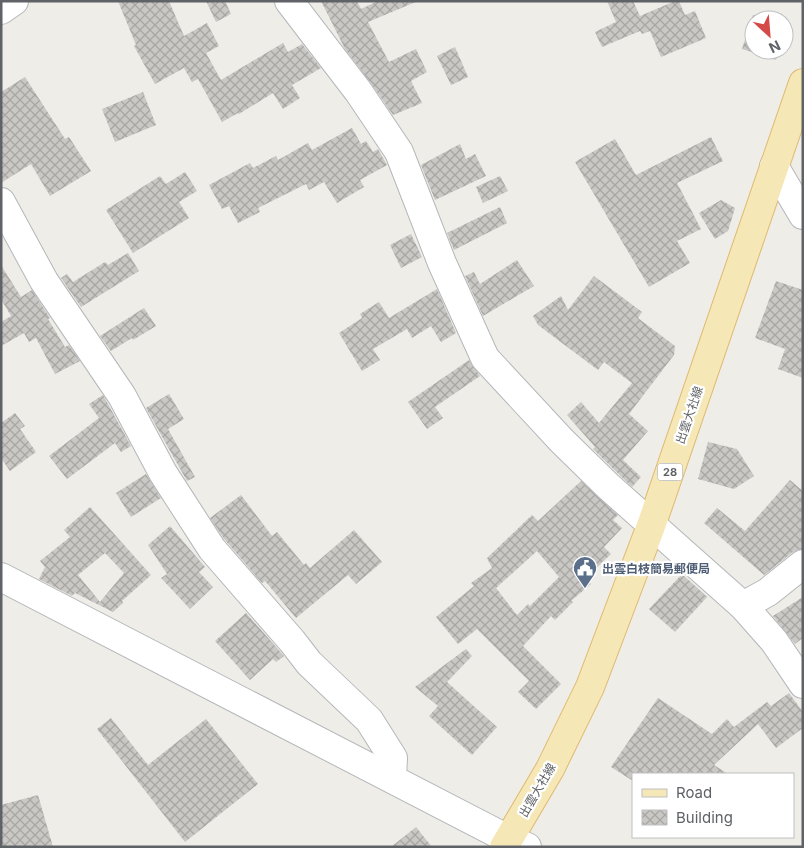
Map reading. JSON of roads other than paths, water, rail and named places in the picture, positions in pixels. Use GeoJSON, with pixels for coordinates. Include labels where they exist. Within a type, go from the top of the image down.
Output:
{"type":"FeatureCollection","features":[{"type":"Feature","properties":{"kind":"main road","name":"出雲大社線"},"geometry":{"type":"LineString","coordinates":[[513,844],[590,687],[651,526],[803,83]]}},
{"type":"Feature","properties":{"kind":"street"},"geometry":{"type":"LineString","coordinates":[[1,10],[14,1]]}},
{"type":"Feature","properties":{"kind":"street"},"geometry":{"type":"LineString","coordinates":[[289,1],[358,91],[399,152],[442,263],[485,358],[562,441],[651,526],[743,606],[774,641],[803,684]]}},
{"type":"Feature","properties":{"kind":"street"},"geometry":{"type":"LineString","coordinates":[[774,166],[803,183]]}},
{"type":"Feature","properties":{"kind":"street"},"geometry":{"type":"LineString","coordinates":[[774,166],[803,215]]}},
{"type":"Feature","properties":{"kind":"street"},"geometry":{"type":"LineString","coordinates":[[1,202],[44,281],[122,396],[163,473],[212,549],[292,641],[308,663],[369,720],[393,758],[392,777]]}},
{"type":"Feature","properties":{"kind":"street"},"geometry":{"type":"LineString","coordinates":[[743,606],[768,592],[803,564]]}},
{"type":"Feature","properties":{"kind":"street"},"geometry":{"type":"LineString","coordinates":[[1,577],[392,777],[513,844]]}},
{"type":"Feature","properties":{"kind":"place","name":"出雲白枝簡易郵便局"},"geometry":{"type":"Point","coordinates":[585,589]}}]}
